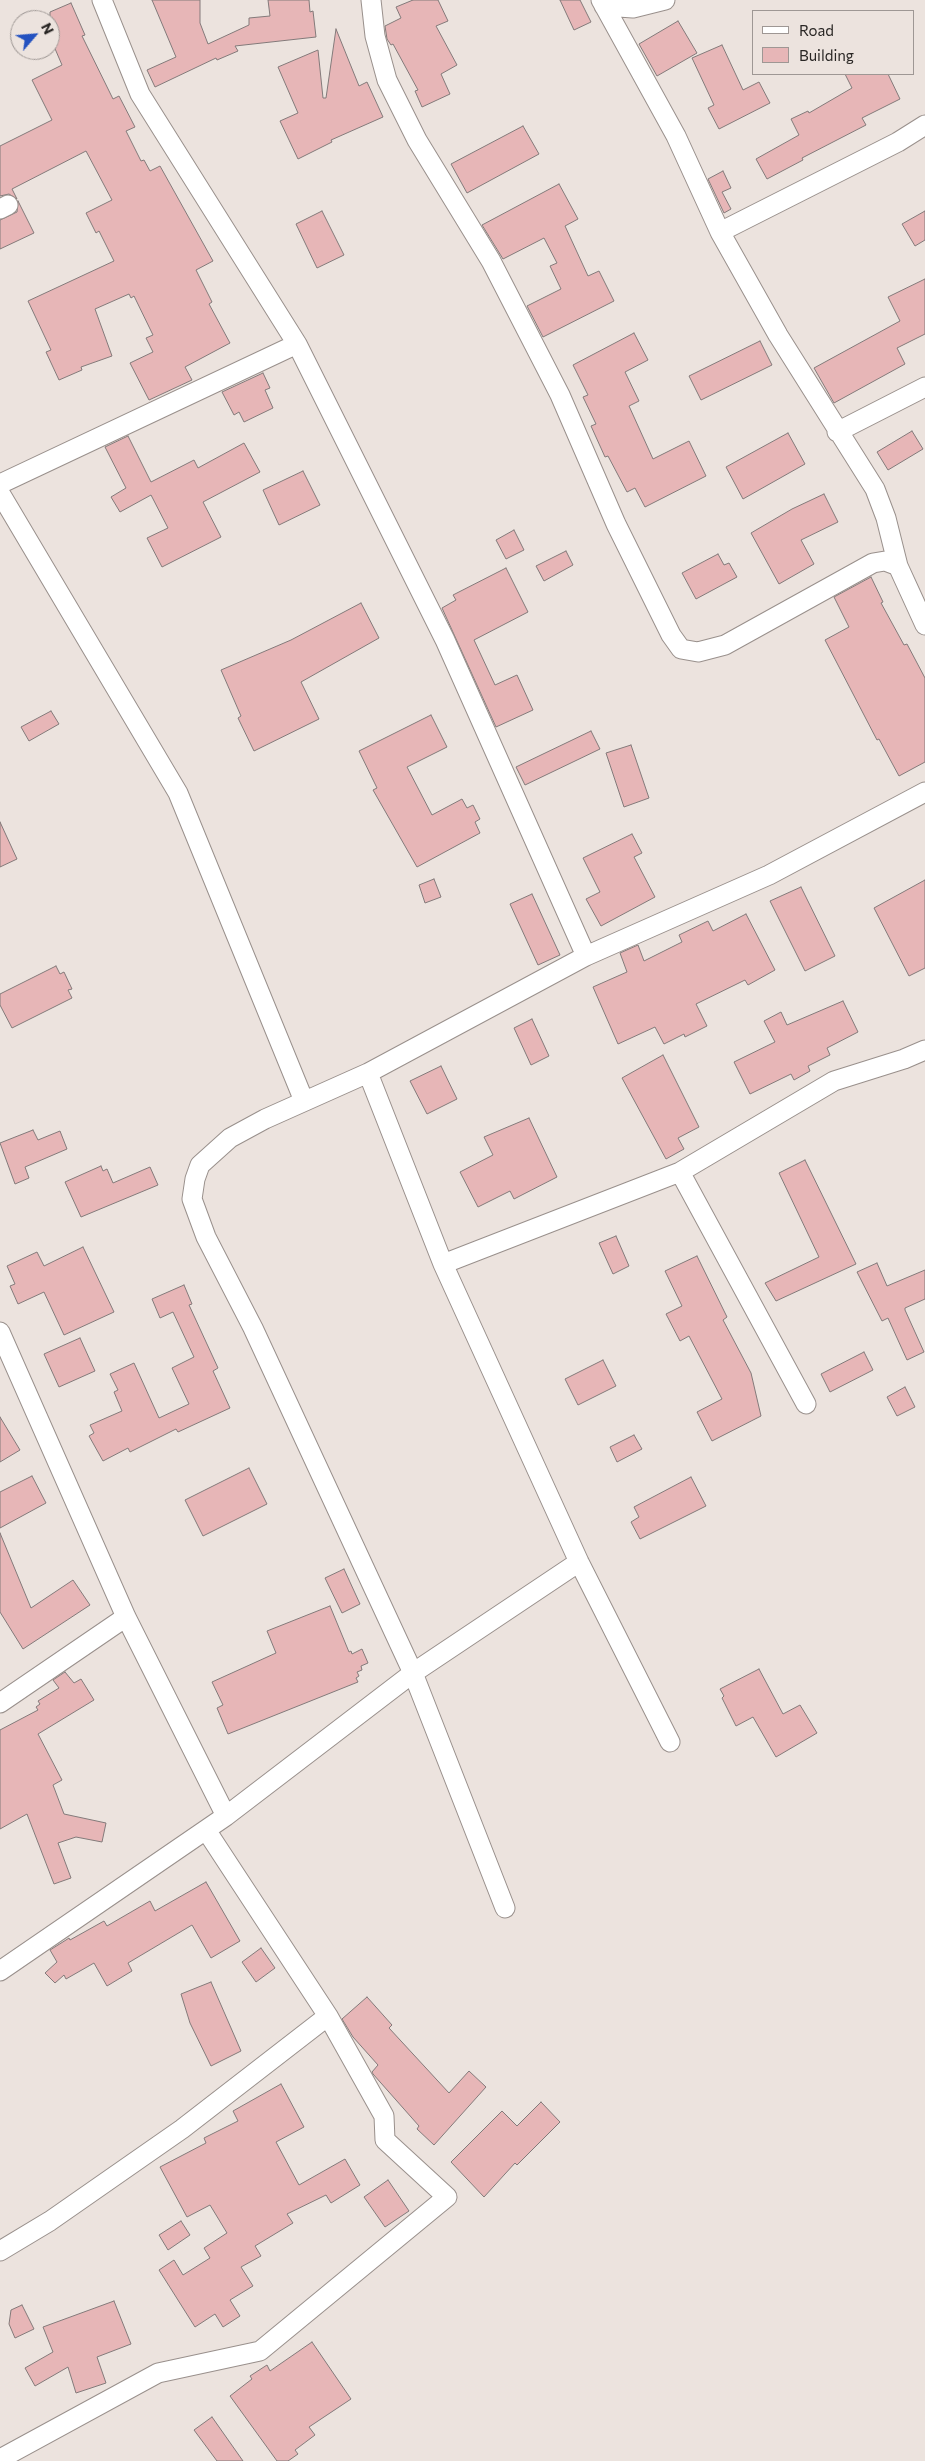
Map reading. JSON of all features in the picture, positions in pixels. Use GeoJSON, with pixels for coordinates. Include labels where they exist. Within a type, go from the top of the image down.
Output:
{"type":"FeatureCollection","features":[{"type":"Feature","properties":{"kind":"street"},"geometry":{"type":"LineString","coordinates":[[102,0],[140,94],[297,344],[446,640],[586,956]]}},
{"type":"Feature","properties":{"kind":"street"},"geometry":{"type":"LineString","coordinates":[[371,0],[375,36],[387,80],[417,140],[491,261],[560,395],[616,524],[666,627],[681,649],[698,652],[725,645],[873,563],[885,561],[898,566]]}},
{"type":"Feature","properties":{"kind":"street"},"geometry":{"type":"LineString","coordinates":[[603,3],[633,8],[665,0]]}},
{"type":"Feature","properties":{"kind":"street"},"geometry":{"type":"LineString","coordinates":[[603,3],[676,136],[720,232],[778,335],[875,489],[886,518],[898,566],[925,625]]}},
{"type":"Feature","properties":{"kind":"street"},"geometry":{"type":"LineString","coordinates":[[720,232],[898,142],[925,125]]}},
{"type":"Feature","properties":{"kind":"street"},"geometry":{"type":"LineString","coordinates":[[0,484],[297,344]]}},
{"type":"Feature","properties":{"kind":"street"},"geometry":{"type":"LineString","coordinates":[[838,432],[925,387]]}},
{"type":"Feature","properties":{"kind":"street"},"geometry":{"type":"LineString","coordinates":[[0,493],[7,523],[178,793],[304,1100]]}},
{"type":"Feature","properties":{"kind":"street"},"geometry":{"type":"LineString","coordinates":[[506,1908],[413,1673],[253,1328],[206,1238],[192,1199],[194,1179],[200,1165],[230,1138],[304,1100],[368,1073],[586,956],[769,875],[925,792]]}},
{"type":"Feature","properties":{"kind":"street"},"geometry":{"type":"LineString","coordinates":[[443,1264],[680,1172],[834,1080],[904,1059],[925,1050]]}},
{"type":"Feature","properties":{"kind":"street"},"geometry":{"type":"LineString","coordinates":[[368,1073],[443,1264],[579,1562],[670,1742]]}},
{"type":"Feature","properties":{"kind":"street"},"geometry":{"type":"LineString","coordinates":[[680,1172],[806,1404]]}},
{"type":"Feature","properties":{"kind":"street"},"geometry":{"type":"LineString","coordinates":[[0,1332],[126,1617],[226,1816]]}},
{"type":"Feature","properties":{"kind":"street"},"geometry":{"type":"LineString","coordinates":[[0,1971],[226,1816],[413,1673],[579,1562]]}},
{"type":"Feature","properties":{"kind":"street"},"geometry":{"type":"LineString","coordinates":[[0,1703],[126,1617]]}},
{"type":"Feature","properties":{"kind":"street"},"geometry":{"type":"LineString","coordinates":[[0,2460],[158,2373],[260,2351],[447,2197],[385,2140],[384,2116],[328,2016],[206,1830]]}},
{"type":"Feature","properties":{"kind":"street"},"geometry":{"type":"LineString","coordinates":[[0,2251],[50,2221],[182,2129],[328,2016]]}},
{"type":"Feature","properties":{"kind":"building"},"geometry":{"type":"Polygon","coordinates":[[[152,0],[200,0],[200,23],[208,44],[249,25],[249,18],[270,16],[268,0],[309,0],[310,12],[313,11],[316,37],[235,46],[238,51],[217,60],[216,58],[155,87],[147,70],[176,57],[152,0]]]}},
{"type":"Feature","properties":{"kind":"building"},"geometry":{"type":"Polygon","coordinates":[[[413,0],[438,0],[448,21],[436,26],[457,65],[441,74],[450,94],[422,107],[415,91],[418,90],[393,44],[391,45],[387,39],[385,26],[401,18],[396,7],[413,0]]]}},
{"type":"Feature","properties":{"kind":"building"},"geometry":{"type":"Polygon","coordinates":[[[560,0],[580,0],[591,22],[574,30],[560,0]]]}},
{"type":"Feature","properties":{"kind":"building"},"geometry":{"type":"Polygon","coordinates":[[[71,3],[85,35],[82,36],[113,99],[119,96],[135,127],[126,131],[141,161],[144,160],[150,171],[160,166],[213,261],[196,270],[212,302],[209,304],[230,343],[185,367],[192,380],[149,400],[130,363],[153,352],[146,338],[153,335],[134,296],[131,298],[129,294],[95,309],[112,356],[81,367],[82,370],[59,380],[46,352],[51,350],[28,301],[114,261],[99,231],[96,233],[86,213],[112,200],[86,151],[12,189],[17,199],[9,194],[0,196],[0,146],[52,120],[32,80],[62,65],[60,60],[60,10],[55,10],[71,3]]]}},
{"type":"Feature","properties":{"kind":"building"},"geometry":{"type":"Polygon","coordinates":[[[678,21],[697,53],[657,76],[639,44],[678,21]]]}},
{"type":"Feature","properties":{"kind":"building"},"geometry":{"type":"Polygon","coordinates":[[[336,29],[359,86],[367,82],[383,117],[331,140],[332,142],[298,159],[280,121],[298,113],[278,67],[318,50],[323,98],[326,98],[336,29]]]}},
{"type":"Feature","properties":{"kind":"building"},"geometry":{"type":"Polygon","coordinates":[[[722,45],[743,90],[759,82],[770,103],[719,129],[708,108],[714,105],[692,58],[722,45]]]}},
{"type":"Feature","properties":{"kind":"building"},"geometry":{"type":"Polygon","coordinates":[[[846,75],[888,75],[900,99],[862,118],[866,125],[802,158],[803,160],[767,179],[756,159],[799,135],[791,119],[808,111],[809,113],[852,88],[846,75]]]}},
{"type":"Feature","properties":{"kind":"building"},"geometry":{"type":"Polygon","coordinates":[[[523,126],[539,154],[467,193],[451,164],[523,126]]]}},
{"type":"Feature","properties":{"kind":"building"},"geometry":{"type":"Polygon","coordinates":[[[723,171],[731,188],[722,192],[731,209],[724,213],[708,179],[723,171]]]}},
{"type":"Feature","properties":{"kind":"building"},"geometry":{"type":"Polygon","coordinates":[[[559,184],[578,219],[565,226],[588,276],[599,271],[614,301],[543,337],[527,306],[561,289],[550,266],[557,263],[544,238],[503,259],[482,225],[559,184]]]}},
{"type":"Feature","properties":{"kind":"building"},"geometry":{"type":"Polygon","coordinates":[[[18,201],[34,233],[0,249],[0,220],[17,212],[18,201]]]}},
{"type":"Feature","properties":{"kind":"building"},"geometry":{"type":"Polygon","coordinates":[[[322,211],[344,255],[317,268],[296,224],[322,211]]]}},
{"type":"Feature","properties":{"kind":"building"},"geometry":{"type":"Polygon","coordinates":[[[925,211],[925,240],[915,246],[902,224],[925,211]]]}},
{"type":"Feature","properties":{"kind":"building"},"geometry":{"type":"Polygon","coordinates":[[[925,279],[925,334],[897,348],[905,364],[834,403],[814,368],[900,321],[888,297],[925,279]]]}},
{"type":"Feature","properties":{"kind":"building"},"geometry":{"type":"Polygon","coordinates":[[[634,333],[648,360],[625,372],[639,401],[629,406],[653,459],[689,441],[706,476],[645,507],[635,488],[627,492],[608,456],[605,457],[591,426],[596,424],[583,397],[588,395],[573,365],[634,333]]]}},
{"type":"Feature","properties":{"kind":"building"},"geometry":{"type":"Polygon","coordinates":[[[760,341],[772,365],[701,400],[689,376],[760,341]]]}},
{"type":"Feature","properties":{"kind":"building"},"geometry":{"type":"Polygon","coordinates":[[[263,373],[270,388],[265,390],[273,408],[244,422],[239,412],[234,415],[222,392],[263,373]]]}},
{"type":"Feature","properties":{"kind":"building"},"geometry":{"type":"Polygon","coordinates":[[[912,431],[923,449],[888,470],[877,452],[912,431]]]}},
{"type":"Feature","properties":{"kind":"building"},"geometry":{"type":"Polygon","coordinates":[[[788,433],[805,464],[743,499],[726,467],[788,433]]]}},
{"type":"Feature","properties":{"kind":"building"},"geometry":{"type":"Polygon","coordinates":[[[128,436],[151,482],[194,460],[198,468],[244,443],[260,472],[203,502],[221,537],[162,567],[147,538],[168,528],[151,495],[120,512],[111,497],[126,488],[105,447],[128,436]]]}},
{"type":"Feature","properties":{"kind":"building"},"geometry":{"type":"Polygon","coordinates":[[[303,471],[320,505],[279,525],[263,490],[303,471]]]}},
{"type":"Feature","properties":{"kind":"building"},"geometry":{"type":"Polygon","coordinates":[[[824,494],[838,522],[801,540],[814,564],[779,584],[751,533],[792,509],[824,494]]]}},
{"type":"Feature","properties":{"kind":"building"},"geometry":{"type":"Polygon","coordinates":[[[514,530],[524,550],[506,559],[496,540],[514,530]]]}},
{"type":"Feature","properties":{"kind":"building"},"geometry":{"type":"Polygon","coordinates":[[[566,551],[573,565],[544,581],[536,566],[566,551]]]}},
{"type":"Feature","properties":{"kind":"building"},"geometry":{"type":"Polygon","coordinates":[[[718,554],[724,565],[729,563],[737,577],[696,599],[682,573],[718,554]]]}},
{"type":"Feature","properties":{"kind":"building"},"geometry":{"type":"Polygon","coordinates":[[[506,568],[528,612],[474,640],[495,685],[517,675],[533,710],[496,727],[442,608],[456,600],[453,595],[506,568]]]}},
{"type":"Feature","properties":{"kind":"building"},"geometry":{"type":"Polygon","coordinates":[[[871,577],[883,602],[881,603],[904,645],[907,644],[925,678],[925,762],[899,776],[879,739],[877,740],[825,640],[849,627],[834,597],[871,577]]]}},
{"type":"Feature","properties":{"kind":"building"},"geometry":{"type":"Polygon","coordinates":[[[361,603],[379,638],[301,682],[319,719],[254,751],[238,718],[241,716],[221,670],[291,640],[361,603]]]}},
{"type":"Feature","properties":{"kind":"building"},"geometry":{"type":"Polygon","coordinates":[[[51,711],[59,724],[29,741],[21,727],[51,711]]]}},
{"type":"Feature","properties":{"kind":"building"},"geometry":{"type":"Polygon","coordinates":[[[431,715],[447,747],[407,767],[432,815],[462,799],[467,808],[473,805],[480,819],[475,822],[480,833],[417,867],[373,790],[377,788],[359,751],[431,715]]]}},
{"type":"Feature","properties":{"kind":"building"},"geometry":{"type":"Polygon","coordinates":[[[591,731],[600,749],[525,785],[516,767],[591,731]]]}},
{"type":"Feature","properties":{"kind":"building"},"geometry":{"type":"Polygon","coordinates":[[[631,745],[649,798],[624,807],[606,753],[631,745]]]}},
{"type":"Feature","properties":{"kind":"building"},"geometry":{"type":"Polygon","coordinates":[[[0,822],[17,859],[0,867],[0,822]]]}},
{"type":"Feature","properties":{"kind":"building"},"geometry":{"type":"Polygon","coordinates":[[[632,834],[642,853],[634,857],[655,897],[601,926],[586,899],[600,892],[583,858],[632,834]]]}},
{"type":"Feature","properties":{"kind":"building"},"geometry":{"type":"Polygon","coordinates":[[[434,879],[441,897],[425,903],[419,885],[434,879]]]}},
{"type":"Feature","properties":{"kind":"building"},"geometry":{"type":"Polygon","coordinates":[[[925,880],[925,968],[909,976],[874,908],[925,880]]]}},
{"type":"Feature","properties":{"kind":"building"},"geometry":{"type":"Polygon","coordinates":[[[801,887],[835,956],[805,971],[770,901],[801,887]]]}},
{"type":"Feature","properties":{"kind":"building"},"geometry":{"type":"Polygon","coordinates":[[[532,894],[560,955],[538,965],[510,904],[532,894]]]}},
{"type":"Feature","properties":{"kind":"building"},"geometry":{"type":"Polygon","coordinates":[[[746,914],[775,970],[748,985],[745,980],[696,1004],[707,1026],[685,1037],[684,1034],[664,1044],[655,1027],[618,1044],[593,987],[627,972],[620,953],[638,945],[644,961],[682,942],[679,935],[708,921],[713,931],[746,914]]]}},
{"type":"Feature","properties":{"kind":"building"},"geometry":{"type":"Polygon","coordinates":[[[56,966],[60,974],[64,972],[72,989],[68,990],[72,998],[12,1028],[0,1005],[0,994],[56,966]]]}},
{"type":"Feature","properties":{"kind":"building"},"geometry":{"type":"Polygon","coordinates":[[[843,1001],[858,1032],[827,1048],[830,1055],[808,1066],[810,1071],[794,1080],[791,1074],[750,1094],[734,1062],[775,1042],[764,1021],[781,1012],[787,1025],[843,1001]]]}},
{"type":"Feature","properties":{"kind":"building"},"geometry":{"type":"Polygon","coordinates":[[[532,1019],[549,1056],[531,1065],[514,1028],[532,1019]]]}},
{"type":"Feature","properties":{"kind":"building"},"geometry":{"type":"Polygon","coordinates":[[[663,1055],[699,1127],[678,1138],[684,1149],[666,1159],[622,1078],[663,1055]]]}},
{"type":"Feature","properties":{"kind":"building"},"geometry":{"type":"Polygon","coordinates":[[[441,1066],[457,1099],[427,1114],[410,1081],[441,1066]]]}},
{"type":"Feature","properties":{"kind":"building"},"geometry":{"type":"Polygon","coordinates":[[[529,1118],[557,1177],[514,1199],[510,1191],[478,1207],[460,1172],[493,1155],[484,1137],[529,1118]]]}},
{"type":"Feature","properties":{"kind":"building"},"geometry":{"type":"Polygon","coordinates":[[[33,1130],[38,1140],[60,1131],[67,1149],[25,1167],[29,1178],[15,1184],[0,1143],[33,1130]]]}},
{"type":"Feature","properties":{"kind":"building"},"geometry":{"type":"Polygon","coordinates":[[[805,1160],[856,1264],[776,1301],[765,1283],[819,1257],[779,1173],[805,1160]]]}},
{"type":"Feature","properties":{"kind":"building"},"geometry":{"type":"Polygon","coordinates":[[[101,1166],[103,1171],[107,1169],[113,1183],[150,1167],[158,1185],[81,1217],[65,1182],[101,1166]]]}},
{"type":"Feature","properties":{"kind":"building"},"geometry":{"type":"Polygon","coordinates":[[[616,1236],[629,1266],[613,1274],[599,1243],[616,1236]]]}},
{"type":"Feature","properties":{"kind":"building"},"geometry":{"type":"Polygon","coordinates":[[[83,1247],[114,1312],[64,1335],[44,1292],[18,1304],[10,1286],[15,1284],[7,1266],[37,1252],[44,1266],[83,1247]]]}},
{"type":"Feature","properties":{"kind":"building"},"geometry":{"type":"Polygon","coordinates":[[[697,1256],[727,1317],[723,1320],[751,1373],[761,1416],[712,1441],[697,1412],[722,1399],[689,1336],[680,1341],[666,1314],[682,1306],[665,1271],[697,1256]]]}},
{"type":"Feature","properties":{"kind":"building"},"geometry":{"type":"Polygon","coordinates":[[[877,1263],[887,1286],[925,1270],[925,1299],[905,1308],[924,1352],[907,1360],[888,1318],[882,1321],[857,1272],[877,1263]]]}},
{"type":"Feature","properties":{"kind":"building"},"geometry":{"type":"Polygon","coordinates":[[[184,1285],[192,1304],[189,1305],[218,1368],[213,1371],[230,1408],[178,1432],[176,1429],[130,1452],[128,1448],[103,1461],[89,1436],[94,1433],[90,1425],[122,1411],[114,1392],[118,1390],[110,1374],[134,1363],[159,1418],[189,1404],[172,1368],[194,1357],[173,1312],[160,1318],[152,1299],[184,1285]]]}},
{"type":"Feature","properties":{"kind":"building"},"geometry":{"type":"Polygon","coordinates":[[[80,1338],[95,1371],[59,1387],[44,1354],[80,1338]]]}},
{"type":"Feature","properties":{"kind":"building"},"geometry":{"type":"Polygon","coordinates":[[[864,1352],[873,1370],[830,1392],[821,1374],[864,1352]]]}},
{"type":"Feature","properties":{"kind":"building"},"geometry":{"type":"Polygon","coordinates":[[[603,1360],[616,1386],[578,1405],[565,1379],[603,1360]]]}},
{"type":"Feature","properties":{"kind":"building"},"geometry":{"type":"Polygon","coordinates":[[[905,1387],[915,1407],[897,1416],[887,1397],[905,1387]]]}},
{"type":"Feature","properties":{"kind":"building"},"geometry":{"type":"Polygon","coordinates":[[[0,1417],[20,1450],[0,1462],[0,1417]]]}},
{"type":"Feature","properties":{"kind":"building"},"geometry":{"type":"Polygon","coordinates":[[[634,1435],[642,1449],[617,1462],[610,1447],[634,1435]]]}},
{"type":"Feature","properties":{"kind":"building"},"geometry":{"type":"Polygon","coordinates":[[[249,1468],[267,1504],[203,1536],[185,1500],[249,1468]]]}},
{"type":"Feature","properties":{"kind":"building"},"geometry":{"type":"Polygon","coordinates":[[[32,1476],[46,1503],[0,1528],[0,1492],[32,1476]]]}},
{"type":"Feature","properties":{"kind":"building"},"geometry":{"type":"Polygon","coordinates":[[[691,1477],[706,1506],[640,1539],[631,1522],[639,1517],[634,1507],[691,1477]]]}},
{"type":"Feature","properties":{"kind":"building"},"geometry":{"type":"Polygon","coordinates":[[[0,1533],[31,1608],[73,1580],[90,1605],[23,1649],[0,1612],[0,1533]]]}},
{"type":"Feature","properties":{"kind":"building"},"geometry":{"type":"Polygon","coordinates":[[[344,1569],[360,1604],[342,1613],[325,1578],[344,1569]]]}},
{"type":"Feature","properties":{"kind":"building"},"geometry":{"type":"Polygon","coordinates":[[[330,1606],[349,1652],[351,1651],[352,1654],[362,1649],[368,1663],[361,1666],[362,1670],[357,1672],[359,1676],[356,1678],[358,1682],[228,1734],[217,1708],[223,1705],[212,1682],[276,1653],[267,1631],[330,1606]]]}},
{"type":"Feature","properties":{"kind":"building"},"geometry":{"type":"Polygon","coordinates":[[[759,1669],[783,1714],[800,1705],[817,1733],[776,1757],[753,1717],[736,1726],[722,1698],[724,1696],[720,1689],[759,1669]]]}},
{"type":"Feature","properties":{"kind":"building"},"geometry":{"type":"Polygon","coordinates":[[[65,1672],[74,1683],[81,1679],[94,1700],[38,1734],[62,1780],[53,1785],[64,1814],[106,1823],[102,1842],[76,1837],[58,1843],[71,1878],[54,1884],[27,1814],[0,1829],[0,1730],[38,1710],[36,1707],[40,1704],[38,1701],[59,1688],[53,1680],[65,1672]]]}},
{"type":"Feature","properties":{"kind":"building"},"geometry":{"type":"Polygon","coordinates":[[[206,1882],[240,1941],[211,1958],[192,1925],[128,1963],[132,1971],[107,1986],[94,1963],[66,1979],[64,1975],[55,1983],[45,1973],[57,1962],[50,1950],[69,1938],[70,1940],[104,1921],[107,1926],[150,1901],[155,1911],[206,1882]]]}},
{"type":"Feature","properties":{"kind":"building"},"geometry":{"type":"Polygon","coordinates":[[[261,1948],[275,1968],[256,1982],[242,1962],[261,1948]]]}},
{"type":"Feature","properties":{"kind":"building"},"geometry":{"type":"Polygon","coordinates":[[[211,1982],[241,2051],[211,2066],[190,2023],[181,1994],[211,1982]]]}},
{"type":"Feature","properties":{"kind":"building"},"geometry":{"type":"Polygon","coordinates":[[[367,1997],[392,2025],[389,2028],[449,2093],[469,2071],[486,2087],[434,2145],[417,2129],[419,2126],[373,2074],[372,2072],[378,2065],[353,2037],[342,2019],[367,1997]]]}},
{"type":"Feature","properties":{"kind":"building"},"geometry":{"type":"Polygon","coordinates":[[[281,2084],[304,2127],[276,2142],[299,2185],[345,2159],[360,2185],[331,2203],[326,2195],[287,2214],[293,2223],[255,2246],[261,2256],[241,2267],[253,2286],[230,2300],[240,2316],[223,2327],[215,2314],[195,2327],[159,2270],[174,2260],[183,2275],[210,2258],[204,2248],[227,2233],[210,2205],[187,2217],[160,2167],[206,2143],[204,2138],[238,2121],[233,2111],[281,2084]]]}},
{"type":"Feature","properties":{"kind":"building"},"geometry":{"type":"Polygon","coordinates":[[[541,2102],[560,2122],[517,2165],[515,2163],[484,2197],[451,2162],[502,2111],[517,2126],[541,2102]]]}},
{"type":"Feature","properties":{"kind":"building"},"geometry":{"type":"Polygon","coordinates":[[[388,2180],[409,2211],[385,2227],[364,2197],[388,2180]]]}},
{"type":"Feature","properties":{"kind":"building"},"geometry":{"type":"Polygon","coordinates":[[[181,2221],[190,2235],[168,2250],[159,2235],[181,2221]]]}},
{"type":"Feature","properties":{"kind":"building"},"geometry":{"type":"Polygon","coordinates":[[[114,2301],[131,2344],[97,2357],[106,2383],[76,2393],[68,2367],[35,2386],[25,2368],[53,2352],[43,2327],[114,2301]]]}},
{"type":"Feature","properties":{"kind":"building"},"geometry":{"type":"Polygon","coordinates":[[[22,2305],[34,2329],[15,2338],[9,2324],[11,2310],[22,2305]]]}},
{"type":"Feature","properties":{"kind":"building"},"geometry":{"type":"Polygon","coordinates":[[[312,2342],[351,2399],[309,2427],[315,2435],[295,2450],[298,2454],[288,2461],[277,2461],[230,2396],[252,2379],[250,2376],[267,2365],[270,2371],[312,2342]]]}},
{"type":"Feature","properties":{"kind":"building"},"geometry":{"type":"Polygon","coordinates":[[[212,2417],[243,2461],[217,2461],[194,2430],[212,2417]]]}}]}
